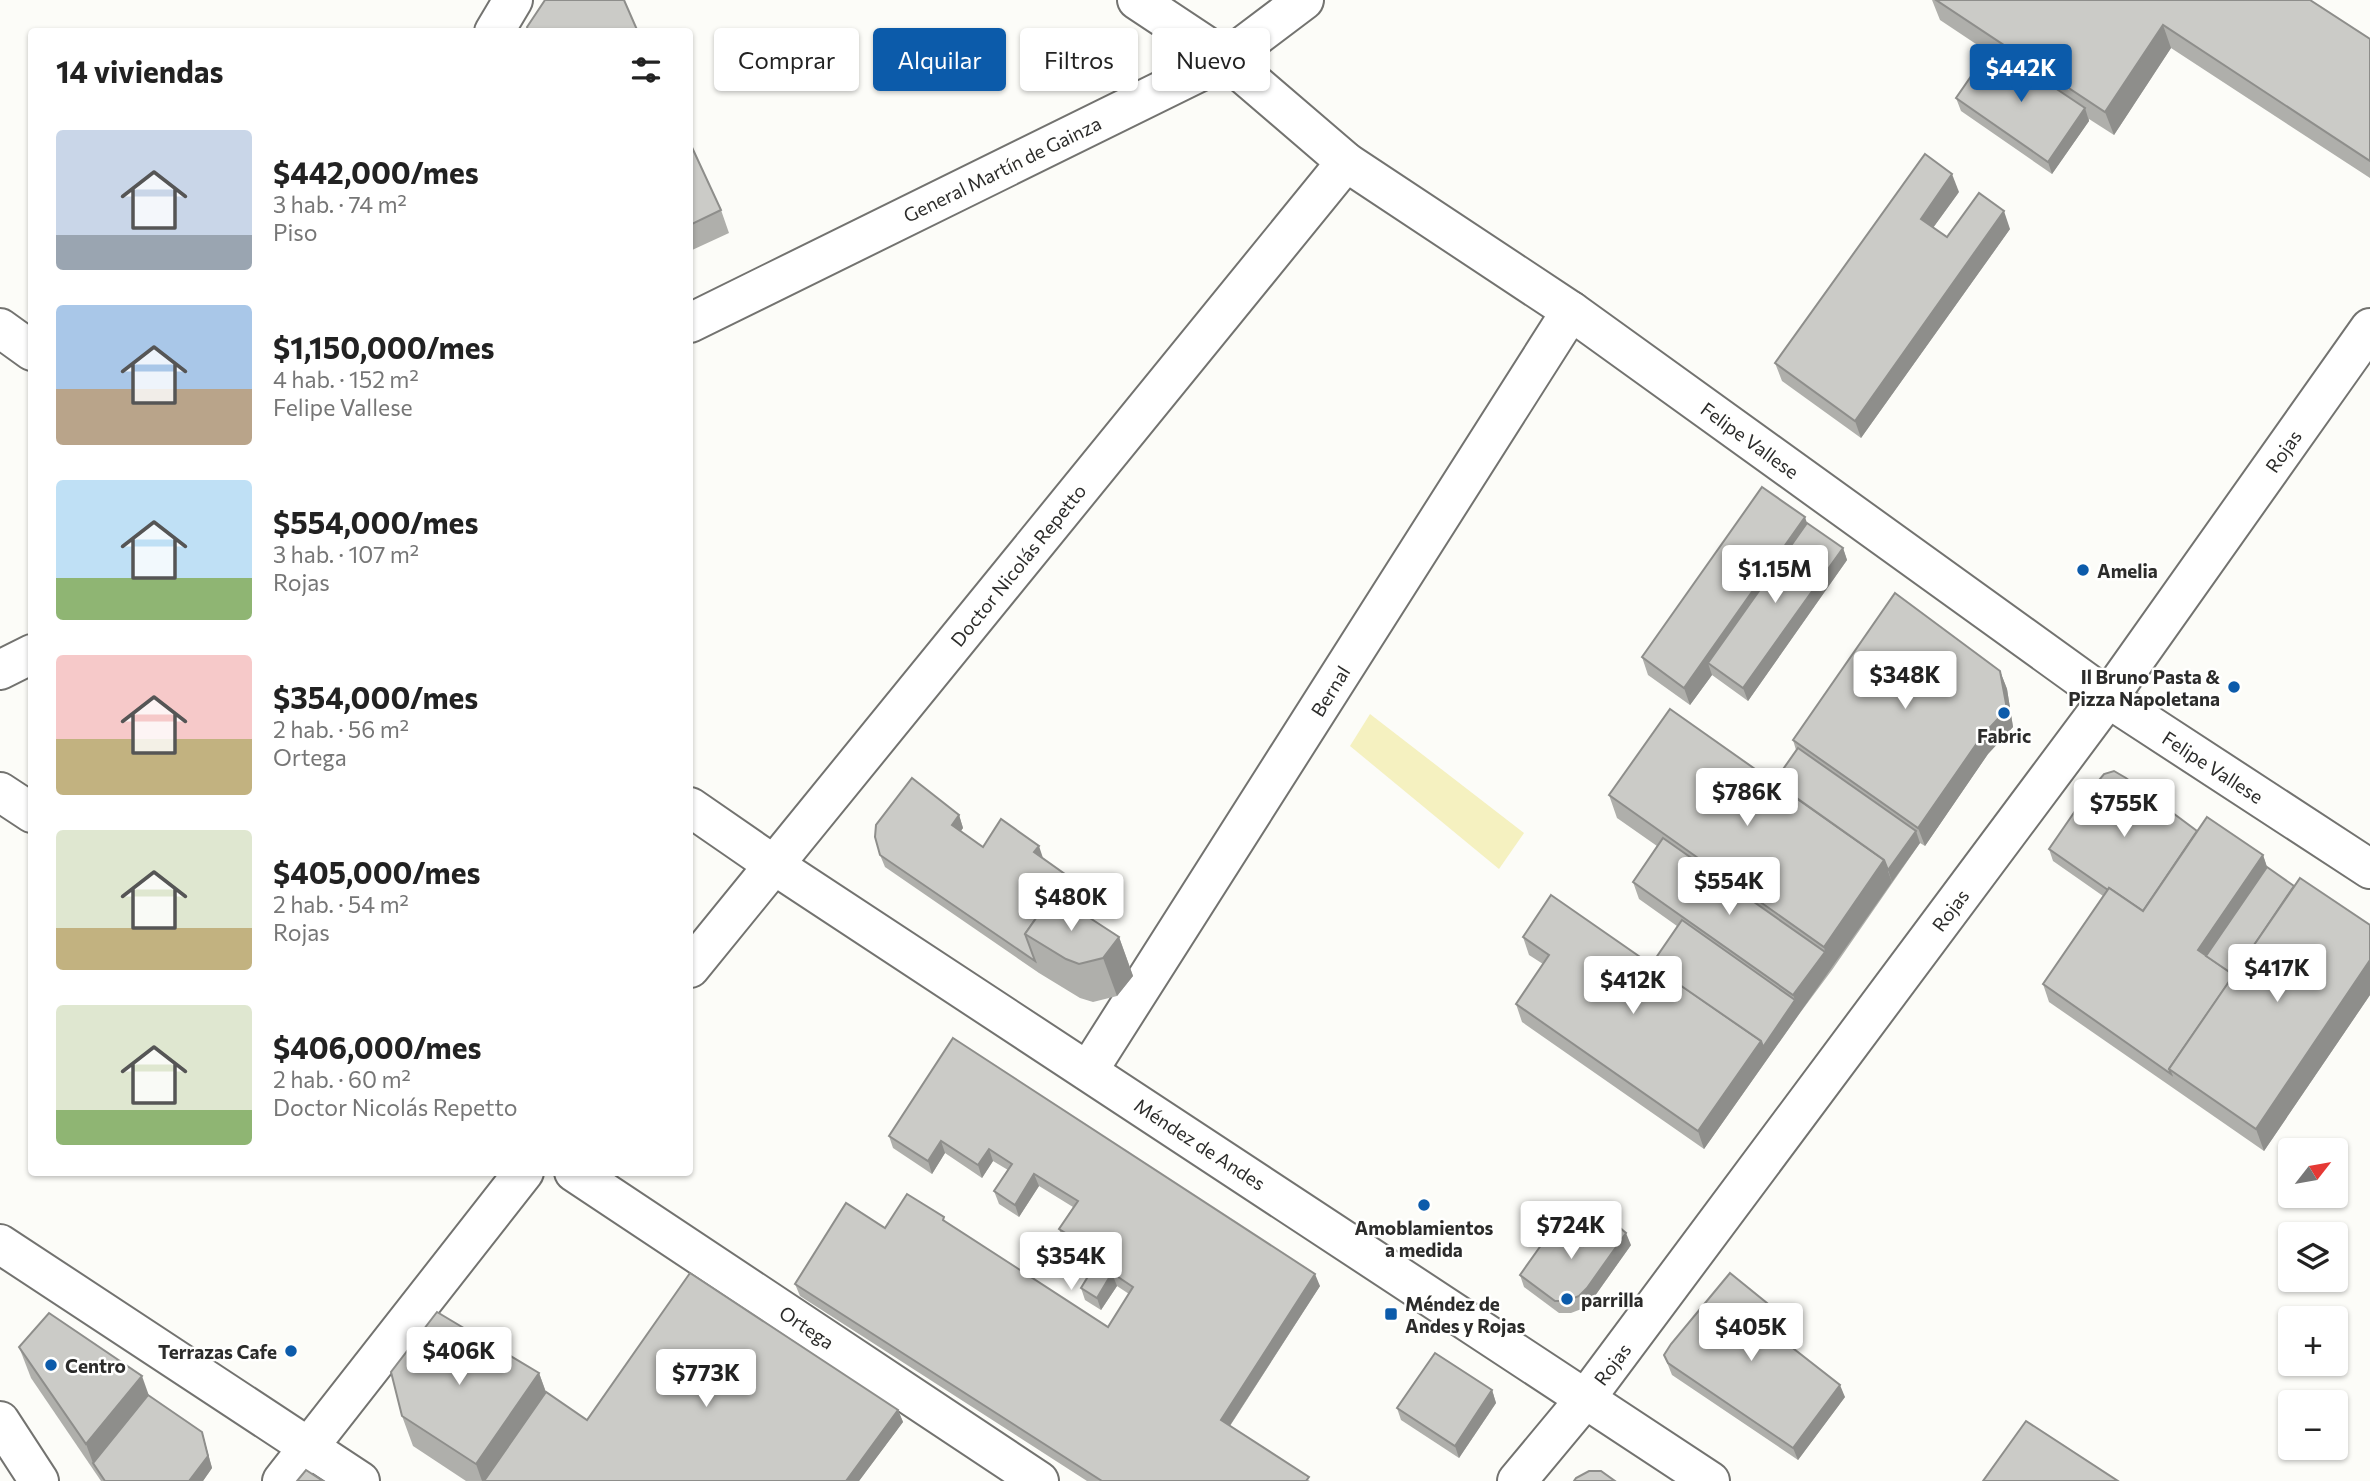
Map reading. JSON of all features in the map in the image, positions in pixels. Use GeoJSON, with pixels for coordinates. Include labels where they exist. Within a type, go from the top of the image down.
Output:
{"type":"FeatureCollection","features":[{"type":"Feature","properties":{"kind":"street"},"geometry":{"type":"LineString","coordinates":[[496,28],[513,0]]}},
{"type":"Feature","properties":{"kind":"street","name":"Felipe Vallese"},"geometry":{"type":"LineString","coordinates":[[1137,0],[1179,28]]}},
{"type":"Feature","properties":{"kind":"street","name":"General Martín de Gainza"},"geometry":{"type":"LineString","coordinates":[[1267,28],[1304,0]]}},
{"type":"Feature","properties":{"kind":"street","name":"General Martín de Gainza"},"geometry":{"type":"LineString","coordinates":[[693,322],[1161,91]]}},
{"type":"Feature","properties":{"kind":"street","name":"Felipe Vallese"},"geometry":{"type":"LineString","coordinates":[[1263,91],[1346,162],[1571,311],[2108,698],[2370,870]]}},
{"type":"Feature","properties":{"kind":"street","name":"Doctor Nicolás Repetto"},"geometry":{"type":"LineString","coordinates":[[693,964],[1346,162]]}},
{"type":"Feature","properties":{"kind":"street","name":"Bernal"},"geometry":{"type":"LineString","coordinates":[[1088,1071],[1571,311]]}},
{"type":"Feature","properties":{"kind":"street"},"geometry":{"type":"LineString","coordinates":[[0,328],[28,348]]}},
{"type":"Feature","properties":{"kind":"street","name":"Rojas"},"geometry":{"type":"LineString","coordinates":[[1517,1481],[1586,1398],[2108,698],[2370,328]]}},
{"type":"Feature","properties":{"kind":"street"},"geometry":{"type":"LineString","coordinates":[[0,670],[28,656]]}},
{"type":"Feature","properties":{"kind":"street"},"geometry":{"type":"LineString","coordinates":[[0,792],[28,810]]}},
{"type":"Feature","properties":{"kind":"street","name":"Méndez de Andes"},"geometry":{"type":"LineString","coordinates":[[693,809],[1710,1481]]}},
{"type":"Feature","properties":{"kind":"street"},"geometry":{"type":"LineString","coordinates":[[282,1481],[521,1176]]}},
{"type":"Feature","properties":{"kind":"street","name":"Ortega"},"geometry":{"type":"LineString","coordinates":[[581,1176],[1039,1481]]}},
{"type":"Feature","properties":{"kind":"street"},"geometry":{"type":"LineString","coordinates":[[0,1244],[360,1481]]}},
{"type":"Feature","properties":{"kind":"street"},"geometry":{"type":"LineString","coordinates":[[0,1421],[39,1481]]}},
{"type":"Feature","properties":{"kind":"shaded area"},"geometry":{"type":"Polygon","coordinates":[[[1370,714],[1524,833],[1499,869],[1350,746],[1370,714]]]}},
{"type":"Feature","properties":{"kind":"building"},"geometry":{"type":"Polygon","coordinates":[[[545,0],[624,0],[636,28],[527,28],[545,0]]]}},
{"type":"Feature","properties":{"kind":"building"},"geometry":{"type":"Polygon","coordinates":[[[1936,0],[2310,0],[2370,39],[2370,161],[2163,25],[2105,112],[1936,0]]]}},
{"type":"Feature","properties":{"kind":"building"},"geometry":{"type":"Polygon","coordinates":[[[1992,46],[2085,108],[2048,162],[1956,98],[1992,46]]]}},
{"type":"Feature","properties":{"kind":"building"},"geometry":{"type":"Polygon","coordinates":[[[693,149],[721,210],[693,224],[693,149]]]}},
{"type":"Feature","properties":{"kind":"building"},"geometry":{"type":"Polygon","coordinates":[[[1925,154],[1952,174],[1921,219],[1947,237],[1979,193],[2004,211],[1855,421],[1775,363],[1925,154]]]}},
{"type":"Feature","properties":{"kind":"building"},"geometry":{"type":"Polygon","coordinates":[[[1762,487],[1805,517],[1684,688],[1642,657],[1762,487]]]}},
{"type":"Feature","properties":{"kind":"building"},"geometry":{"type":"Polygon","coordinates":[[[1807,523],[1843,548],[1743,688],[1708,663],[1807,523]]]}},
{"type":"Feature","properties":{"kind":"building"},"geometry":{"type":"Polygon","coordinates":[[[1895,593],[2000,671],[2007,709],[1982,736],[1918,828],[1793,740],[1895,593]]]}},
{"type":"Feature","properties":{"kind":"building"},"geometry":{"type":"Polygon","coordinates":[[[1670,709],[1884,860],[1824,947],[1609,795],[1670,709]]]}},
{"type":"Feature","properties":{"kind":"building"},"geometry":{"type":"Polygon","coordinates":[[[1798,748],[1916,831],[1888,870],[1884,860],[1774,782],[1798,748]]]}},
{"type":"Feature","properties":{"kind":"building"},"geometry":{"type":"Polygon","coordinates":[[[2114,771],[2197,831],[2143,911],[2049,849],[2104,774],[2114,771]]]}},
{"type":"Feature","properties":{"kind":"building"},"geometry":{"type":"Polygon","coordinates":[[[912,778],[959,815],[952,825],[983,847],[1001,819],[1039,846],[1034,852],[1086,889],[1073,907],[1053,894],[1025,934],[1035,961],[880,855],[875,837],[876,825],[912,778]]]}},
{"type":"Feature","properties":{"kind":"building"},"geometry":{"type":"Polygon","coordinates":[[[2207,817],[2263,855],[2198,950],[2234,975],[2169,1069],[2171,1074],[2043,984],[2109,888],[2143,911],[2207,817]]]}},
{"type":"Feature","properties":{"kind":"building"},"geometry":{"type":"Polygon","coordinates":[[[1663,838],[1825,952],[1793,995],[1633,882],[1663,838]]]}},
{"type":"Feature","properties":{"kind":"building"},"geometry":{"type":"Polygon","coordinates":[[[2267,867],[2294,886],[2234,975],[2206,956],[2267,867]]]}},
{"type":"Feature","properties":{"kind":"building"},"geometry":{"type":"Polygon","coordinates":[[[2300,878],[2370,925],[2370,960],[2256,1129],[2169,1069],[2300,878]]]}},
{"type":"Feature","properties":{"kind":"building"},"geometry":{"type":"Polygon","coordinates":[[[1053,894],[1119,937],[1103,958],[1079,964],[1025,934],[1053,894]]]}},
{"type":"Feature","properties":{"kind":"building"},"geometry":{"type":"Polygon","coordinates":[[[1551,895],[1761,1041],[1698,1131],[1516,1004],[1549,955],[1523,937],[1551,895]]]}},
{"type":"Feature","properties":{"kind":"building"},"geometry":{"type":"Polygon","coordinates":[[[1682,920],[1795,1000],[1763,1047],[1761,1041],[1651,965],[1682,920]]]}},
{"type":"Feature","properties":{"kind":"building"},"geometry":{"type":"Polygon","coordinates":[[[953,1038],[1315,1274],[1221,1420],[1309,1477],[1306,1481],[1102,1481],[795,1284],[846,1203],[885,1228],[907,1194],[1108,1327],[1133,1287],[1112,1273],[1097,1298],[1081,1288],[1101,1255],[1059,1229],[1078,1201],[1034,1174],[1015,1205],[994,1191],[1012,1164],[989,1149],[978,1165],[941,1141],[928,1161],[889,1136],[953,1038]]]}},
{"type":"Feature","properties":{"kind":"building"},"geometry":{"type":"Polygon","coordinates":[[[1606,1216],[1626,1233],[1579,1296],[1567,1301],[1555,1301],[1520,1275],[1554,1227],[1583,1246],[1606,1216]]]}},
{"type":"Feature","properties":{"kind":"building"},"geometry":{"type":"Polygon","coordinates":[[[690,1273],[898,1410],[846,1481],[484,1481],[546,1392],[587,1420],[690,1273]]]}},
{"type":"Feature","properties":{"kind":"building"},"geometry":{"type":"Polygon","coordinates":[[[1730,1273],[1778,1312],[1766,1327],[1840,1385],[1793,1448],[1668,1363],[1664,1355],[1730,1273]]]}},
{"type":"Feature","properties":{"kind":"building"},"geometry":{"type":"Polygon","coordinates":[[[437,1312],[539,1373],[476,1464],[402,1416],[391,1372],[437,1312]]]}},
{"type":"Feature","properties":{"kind":"building"},"geometry":{"type":"Polygon","coordinates":[[[49,1313],[142,1376],[86,1444],[19,1347],[49,1313]]]}},
{"type":"Feature","properties":{"kind":"building"},"geometry":{"type":"Polygon","coordinates":[[[1435,1353],[1492,1390],[1455,1446],[1397,1408],[1435,1353]]]}},
{"type":"Feature","properties":{"kind":"building"},"geometry":{"type":"Polygon","coordinates":[[[148,1395],[202,1432],[208,1456],[189,1481],[105,1481],[93,1463],[148,1395]]]}},
{"type":"Feature","properties":{"kind":"building"},"geometry":{"type":"Polygon","coordinates":[[[2026,1421],[2118,1481],[1983,1481],[2026,1421]]]}},
{"type":"Feature","properties":{"kind":"building"},"geometry":{"type":"Polygon","coordinates":[[[306,1470],[323,1481],[297,1481],[306,1470]]]}},
{"type":"Feature","properties":{"kind":"building"},"geometry":{"type":"Polygon","coordinates":[[[1589,1471],[1601,1471],[1615,1481],[1574,1481],[1589,1471]]]}},
{"type":"Feature","properties":{"kind":"place","name":"Amelia"},"geometry":{"type":"Point","coordinates":[2083,570]}},
{"type":"Feature","properties":{"kind":"place","name":"Il Bruno Pasta & Pizza Napoletana"},"geometry":{"type":"Point","coordinates":[2234,687]}},
{"type":"Feature","properties":{"kind":"place","name":"Fabric"},"geometry":{"type":"Point","coordinates":[2004,713]}},
{"type":"Feature","properties":{"kind":"place","name":"Amoblamientos a medida"},"geometry":{"type":"Point","coordinates":[1424,1205]}},
{"type":"Feature","properties":{"kind":"place","name":"parrilla"},"geometry":{"type":"Point","coordinates":[1567,1299]}},
{"type":"Feature","properties":{"kind":"place","name":"Méndez de Andes y Rojas"},"geometry":{"type":"Point","coordinates":[1391,1314]}},
{"type":"Feature","properties":{"kind":"place","name":"Terrazas Cafe"},"geometry":{"type":"Point","coordinates":[291,1351]}},
{"type":"Feature","properties":{"kind":"place","name":"Centro"},"geometry":{"type":"Point","coordinates":[51,1365]}}]}
